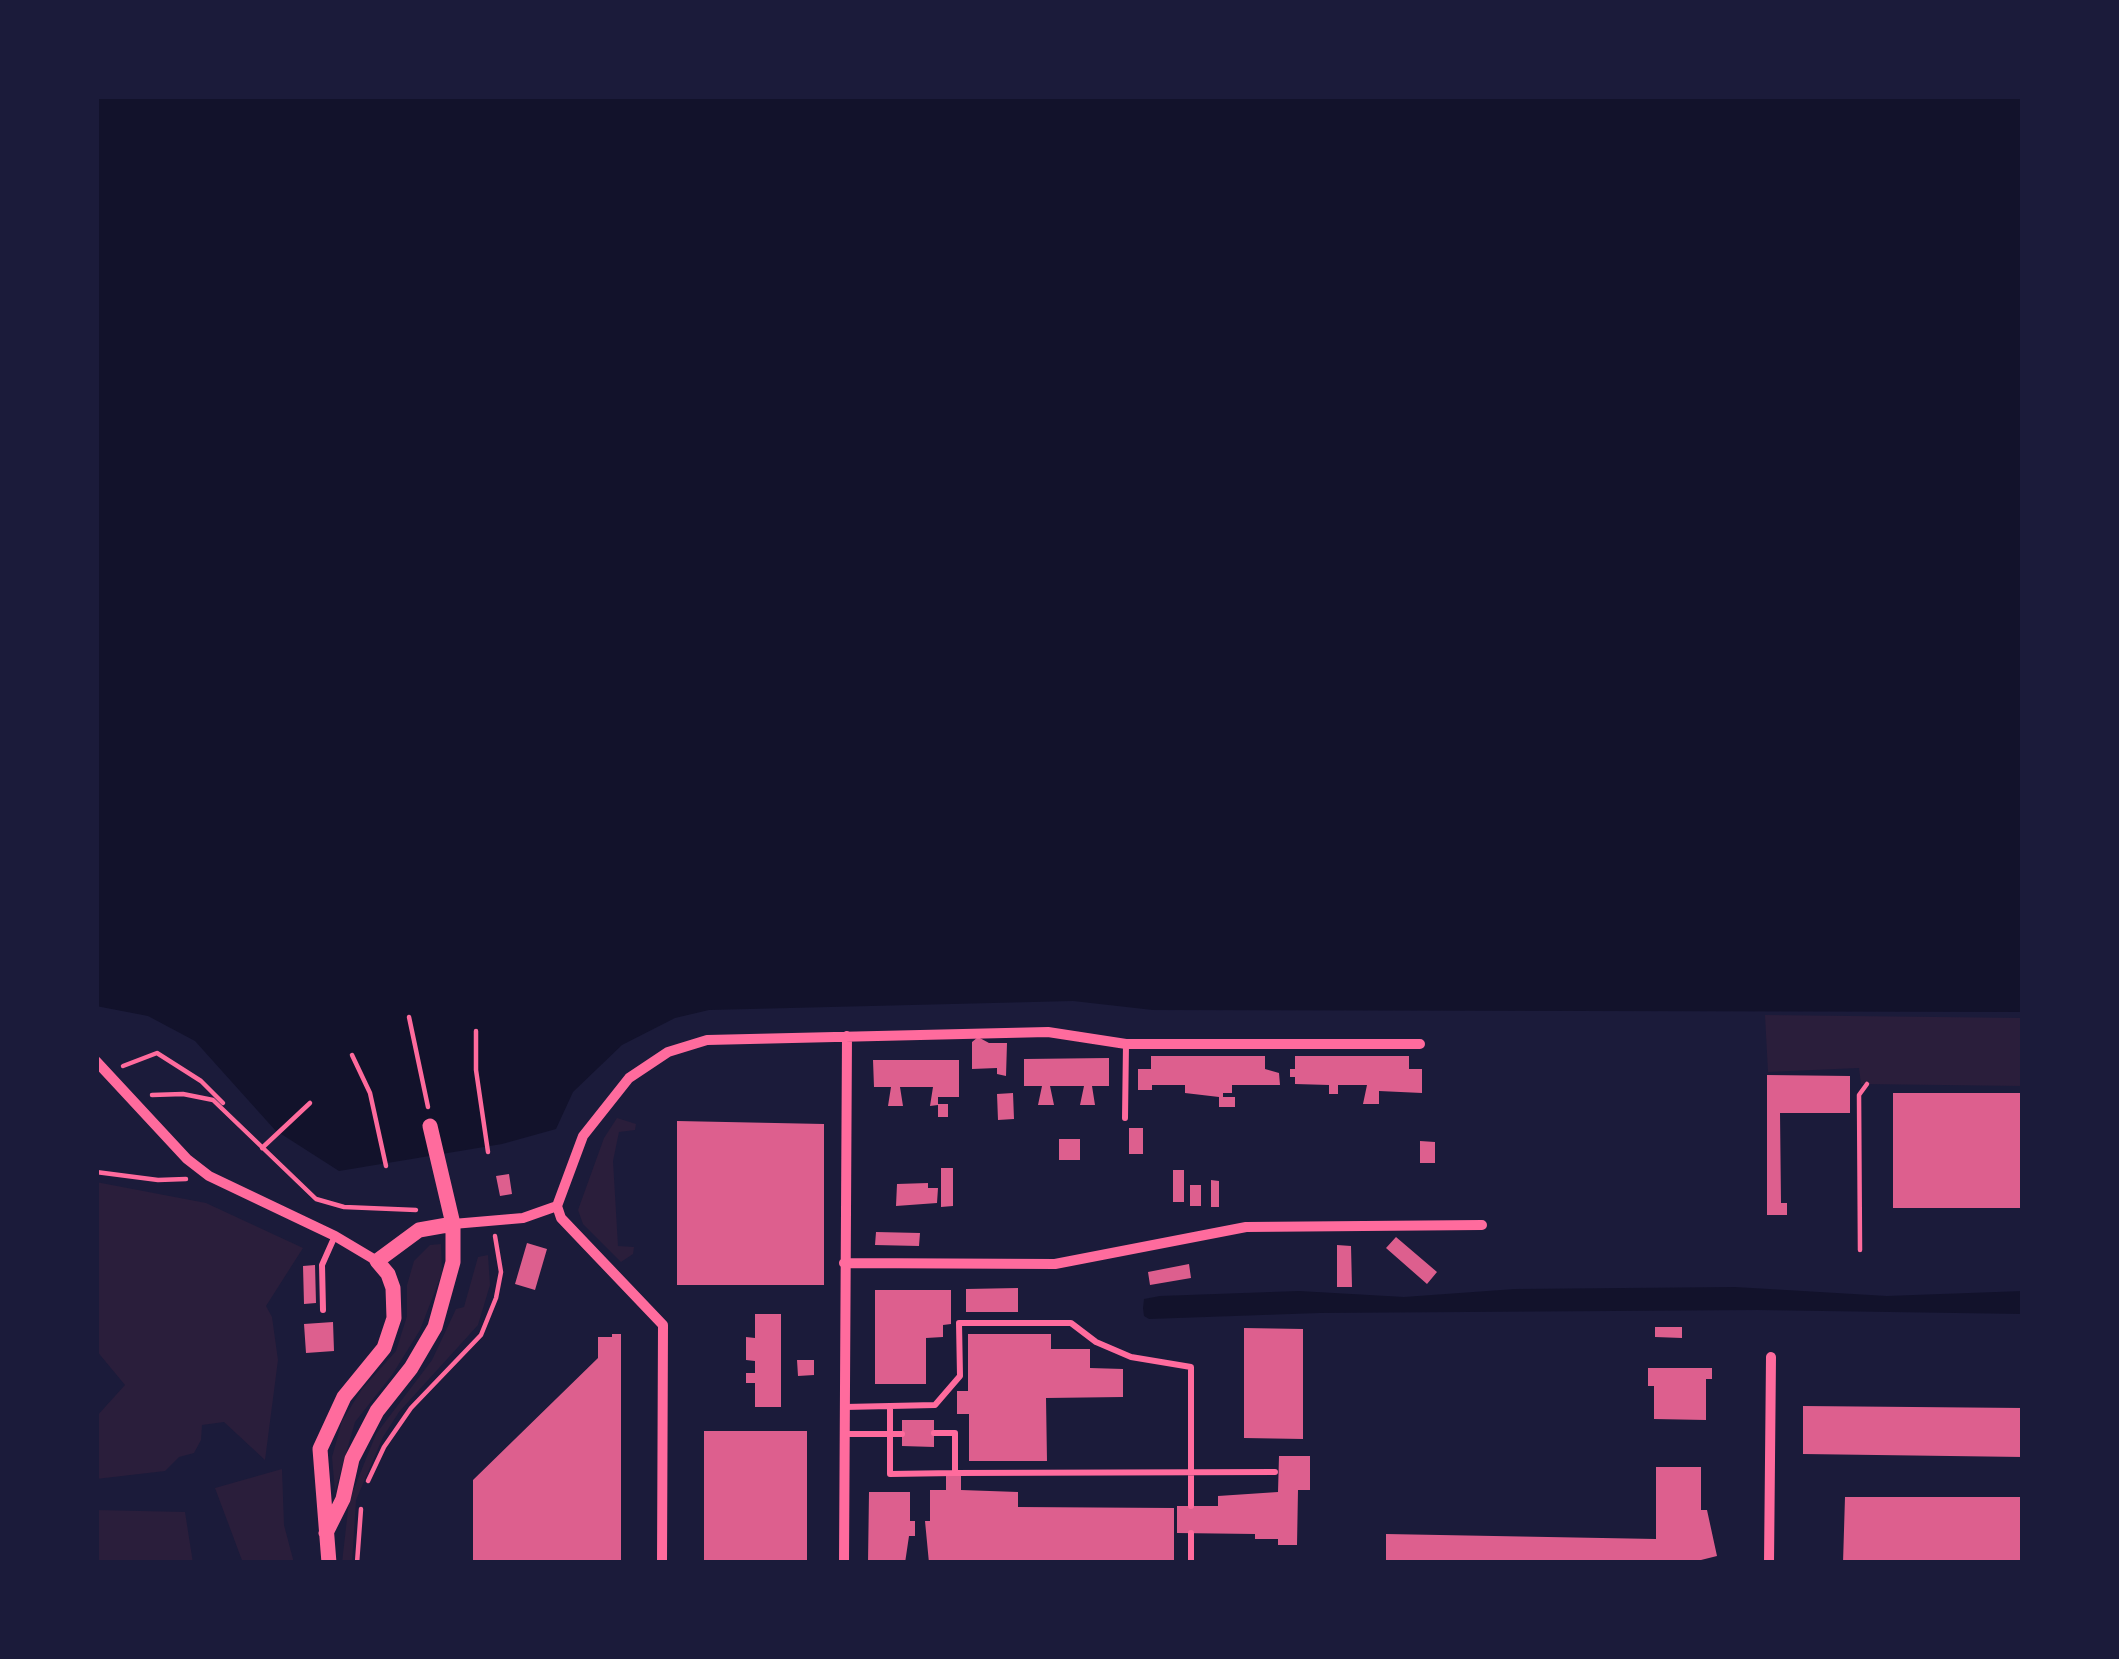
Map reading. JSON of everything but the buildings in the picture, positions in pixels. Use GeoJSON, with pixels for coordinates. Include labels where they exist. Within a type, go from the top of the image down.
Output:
{"type":"FeatureCollection","features":[{"type":"Feature","properties":{"kind":"main road"},"geometry":{"type":"LineString","coordinates":[[326,1533],[344,1499],[352,1459],[377,1411],[411,1369],[435,1327],[453,1262],[430,1119]]}},
{"type":"Feature","properties":{"kind":"main road"},"geometry":{"type":"LineString","coordinates":[[329,1563],[320,1448],[344,1396],[384,1348],[394,1318],[393,1288],[377,1261],[419,1230],[449,1216]]}},
{"type":"Feature","properties":{"kind":"street"},"geometry":{"type":"LineString","coordinates":[[662,1563],[663,1324],[560,1218],[557,1206],[583,1136],[629,1078],[668,1052],[707,1040],[1048,1032],[1126,1044],[1420,1044]]}},
{"type":"Feature","properties":{"kind":"street"},"geometry":{"type":"LineString","coordinates":[[844,1563],[847,1036]]}},
{"type":"Feature","properties":{"kind":"street"},"geometry":{"type":"LineString","coordinates":[[96,1061],[187,1159],[209,1176],[377,1261]]}},
{"type":"Feature","properties":{"kind":"street"},"geometry":{"type":"LineString","coordinates":[[449,1216],[492,1223],[557,1206]]}},
{"type":"Feature","properties":{"kind":"street"},"geometry":{"type":"LineString","coordinates":[[844,1263],[1055,1264],[1246,1227],[1482,1225]]}},
{"type":"Feature","properties":{"kind":"street"},"geometry":{"type":"LineString","coordinates":[[1768,1563],[1771,1358]]}},
{"type":"Feature","properties":{"kind":"lane"},"geometry":{"type":"LineString","coordinates":[[1125,1118],[1126,1044]]}},
{"type":"Feature","properties":{"kind":"lane"},"geometry":{"type":"LineString","coordinates":[[323,1310],[322,1265],[334,1236]]}},
{"type":"Feature","properties":{"kind":"lane"},"geometry":{"type":"LineString","coordinates":[[844,1407],[935,1405],[960,1376],[959,1323],[1071,1323],[1096,1342],[1131,1358],[1191,1367],[1191,1506]]}},
{"type":"Feature","properties":{"kind":"lane"},"geometry":{"type":"LineString","coordinates":[[890,1406],[890,1474],[1275,1472]]}},
{"type":"Feature","properties":{"kind":"lane"},"geometry":{"type":"LineString","coordinates":[[934,1433],[955,1433],[956,1473]]}},
{"type":"Feature","properties":{"kind":"lane"},"geometry":{"type":"LineString","coordinates":[[844,1435],[902,1434]]}},
{"type":"Feature","properties":{"kind":"lane"},"geometry":{"type":"LineString","coordinates":[[1191,1533],[1191,1563]]}},
{"type":"Feature","properties":{"kind":"path"},"geometry":{"type":"LineString","coordinates":[[409,1016],[430,1119]]}},
{"type":"Feature","properties":{"kind":"path"},"geometry":{"type":"LineString","coordinates":[[476,1031],[476,1070],[488,1152]]}},
{"type":"Feature","properties":{"kind":"path"},"geometry":{"type":"LineString","coordinates":[[111,1075],[132,1059],[157,1053],[220,1098],[262,1148],[316,1199],[344,1207],[449,1216]]}},
{"type":"Feature","properties":{"kind":"path"},"geometry":{"type":"LineString","coordinates":[[352,1055],[370,1093],[386,1166]]}},
{"type":"Feature","properties":{"kind":"path"},"geometry":{"type":"LineString","coordinates":[[1860,1250],[1859,1094],[1867,1084]]}},
{"type":"Feature","properties":{"kind":"path"},"geometry":{"type":"LineString","coordinates":[[131,1097],[183,1094],[226,1108]]}},
{"type":"Feature","properties":{"kind":"path"},"geometry":{"type":"LineString","coordinates":[[262,1148],[310,1103]]}},
{"type":"Feature","properties":{"kind":"path"},"geometry":{"type":"LineString","coordinates":[[96,1172],[158,1180],[209,1176]]}},
{"type":"Feature","properties":{"kind":"path"},"geometry":{"type":"LineString","coordinates":[[357,1563],[364,1491],[384,1447],[411,1408],[481,1335],[496,1298],[501,1272],[492,1223]]}},
{"type":"Feature","properties":{"kind":"shaded area"},"geometry":{"type":"Polygon","coordinates":[[[96,96],[2023,96],[2023,1012],[1153,1010],[1073,1001],[709,1010],[675,1018],[622,1045],[573,1092],[556,1129],[502,1144],[339,1171],[275,1130],[195,1041],[148,1016],[96,1006],[96,96]]]}},
{"type":"Feature","properties":{"kind":"shaded area"},"geometry":{"type":"Polygon","coordinates":[[[1765,1015],[2023,1018],[2023,1086],[1861,1084],[1859,1068],[1768,1072],[1765,1015]]]}},
{"type":"Feature","properties":{"kind":"shaded area"},"geometry":{"type":"Polygon","coordinates":[[[617,1118],[636,1124],[635,1130],[619,1132],[613,1161],[618,1246],[634,1247],[633,1254],[621,1262],[583,1224],[578,1210],[604,1138],[617,1118]]]}},
{"type":"Feature","properties":{"kind":"shaded area"},"geometry":{"type":"Polygon","coordinates":[[[96,1182],[206,1203],[303,1248],[266,1306],[278,1360],[265,1460],[224,1422],[202,1425],[194,1453],[179,1457],[165,1471],[96,1479],[96,1417],[125,1385],[96,1350],[96,1182]]]}},
{"type":"Feature","properties":{"kind":"shaded area"},"geometry":{"type":"Polygon","coordinates":[[[441,1244],[442,1273],[420,1330],[355,1422],[335,1492],[332,1457],[342,1421],[362,1389],[396,1351],[407,1316],[407,1285],[414,1261],[430,1245],[441,1244]]]}},
{"type":"Feature","properties":{"kind":"shaded area"},"geometry":{"type":"Polygon","coordinates":[[[488,1255],[490,1285],[478,1325],[399,1412],[383,1437],[356,1500],[352,1563],[342,1563],[349,1501],[376,1434],[432,1360],[456,1309],[464,1307],[478,1257],[488,1255]]]}},
{"type":"Feature","properties":{"kind":"shaded area"},"geometry":{"type":"Polygon","coordinates":[[[1735,1287],[1887,1296],[2023,1291],[2023,1314],[1757,1310],[1149,1319],[1143,1308],[1144,1299],[1160,1296],[1299,1291],[1404,1297],[1515,1289],[1735,1287]]]}},
{"type":"Feature","properties":{"kind":"shaded area"},"geometry":{"type":"Polygon","coordinates":[[[282,1469],[284,1525],[294,1563],[243,1563],[215,1488],[282,1469]]]}},
{"type":"Feature","properties":{"kind":"shaded area"},"geometry":{"type":"Polygon","coordinates":[[[96,1510],[185,1512],[193,1563],[96,1563],[96,1510]]]}}]}
